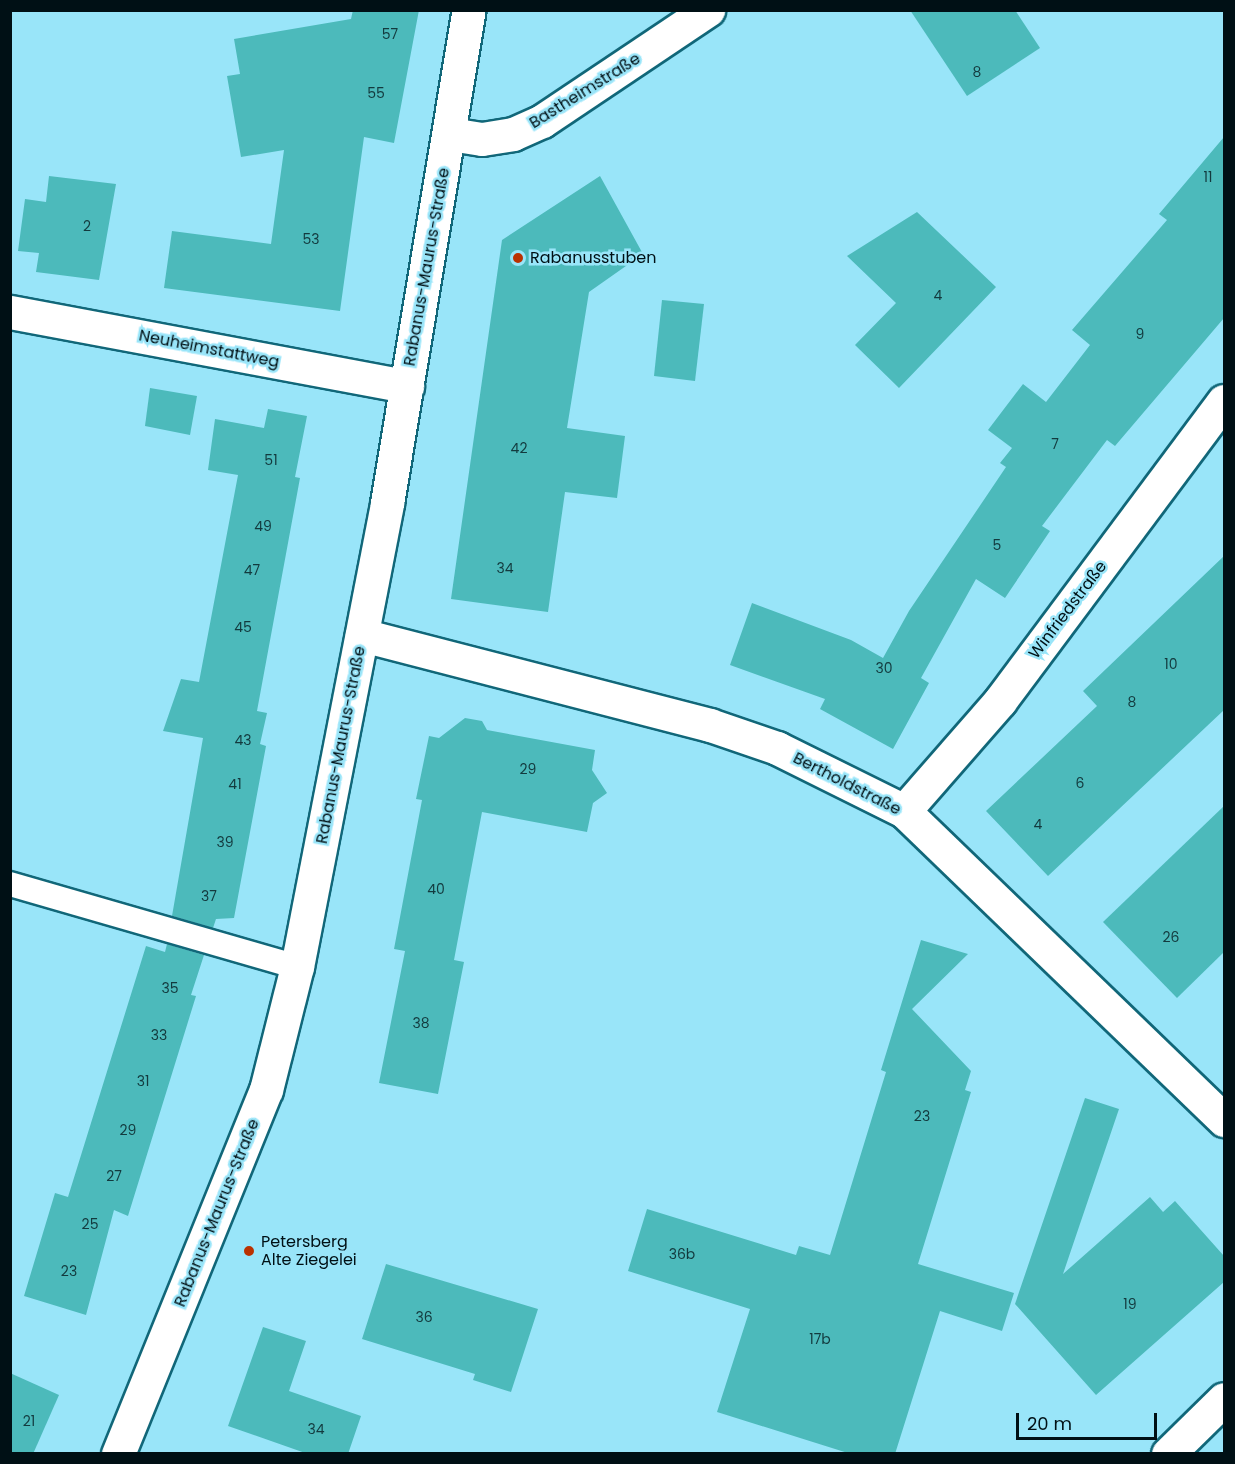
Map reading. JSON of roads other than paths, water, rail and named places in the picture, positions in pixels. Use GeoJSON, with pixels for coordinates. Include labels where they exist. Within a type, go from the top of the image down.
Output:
{"type":"FeatureCollection","features":[{"type":"Feature","properties":{"kind":"street","name":"Rabanus-Maurus-Straße"},"geometry":{"type":"LineString","coordinates":[[118,1454],[266,1090],[297,967],[362,635],[407,386],[469,10]]}},
{"type":"Feature","properties":{"kind":"street","name":"Bastheimstraße"},"geometry":{"type":"LineString","coordinates":[[450,134],[482,139],[513,134],[542,121],[708,10]]}},
{"type":"Feature","properties":{"kind":"street","name":"Neuheimstattweg"},"geometry":{"type":"LineString","coordinates":[[10,312],[407,386]]}},
{"type":"Feature","properties":{"kind":"street","name":"Winfriedstraße"},"geometry":{"type":"LineString","coordinates":[[904,811],[1000,701],[1224,401]]}},
{"type":"Feature","properties":{"kind":"street","name":"Bertholdstraße"},"geometry":{"type":"LineString","coordinates":[[362,635],[710,725],[777,748],[904,811],[1224,1120]]}},
{"type":"Feature","properties":{"kind":"street"},"geometry":{"type":"LineString","coordinates":[[1168,1454],[1224,1399]]}},
{"type":"Feature","properties":{"kind":"lane"},"geometry":{"type":"LineString","coordinates":[[10,884],[297,967]]}},
{"type":"Feature","properties":{"kind":"place","name":"Rabanusstuben"},"geometry":{"type":"Point","coordinates":[518,258]}},
{"type":"Feature","properties":{"kind":"place","name":"Petersberg Alte Ziegelei"},"geometry":{"type":"Point","coordinates":[249,1251]}}]}
